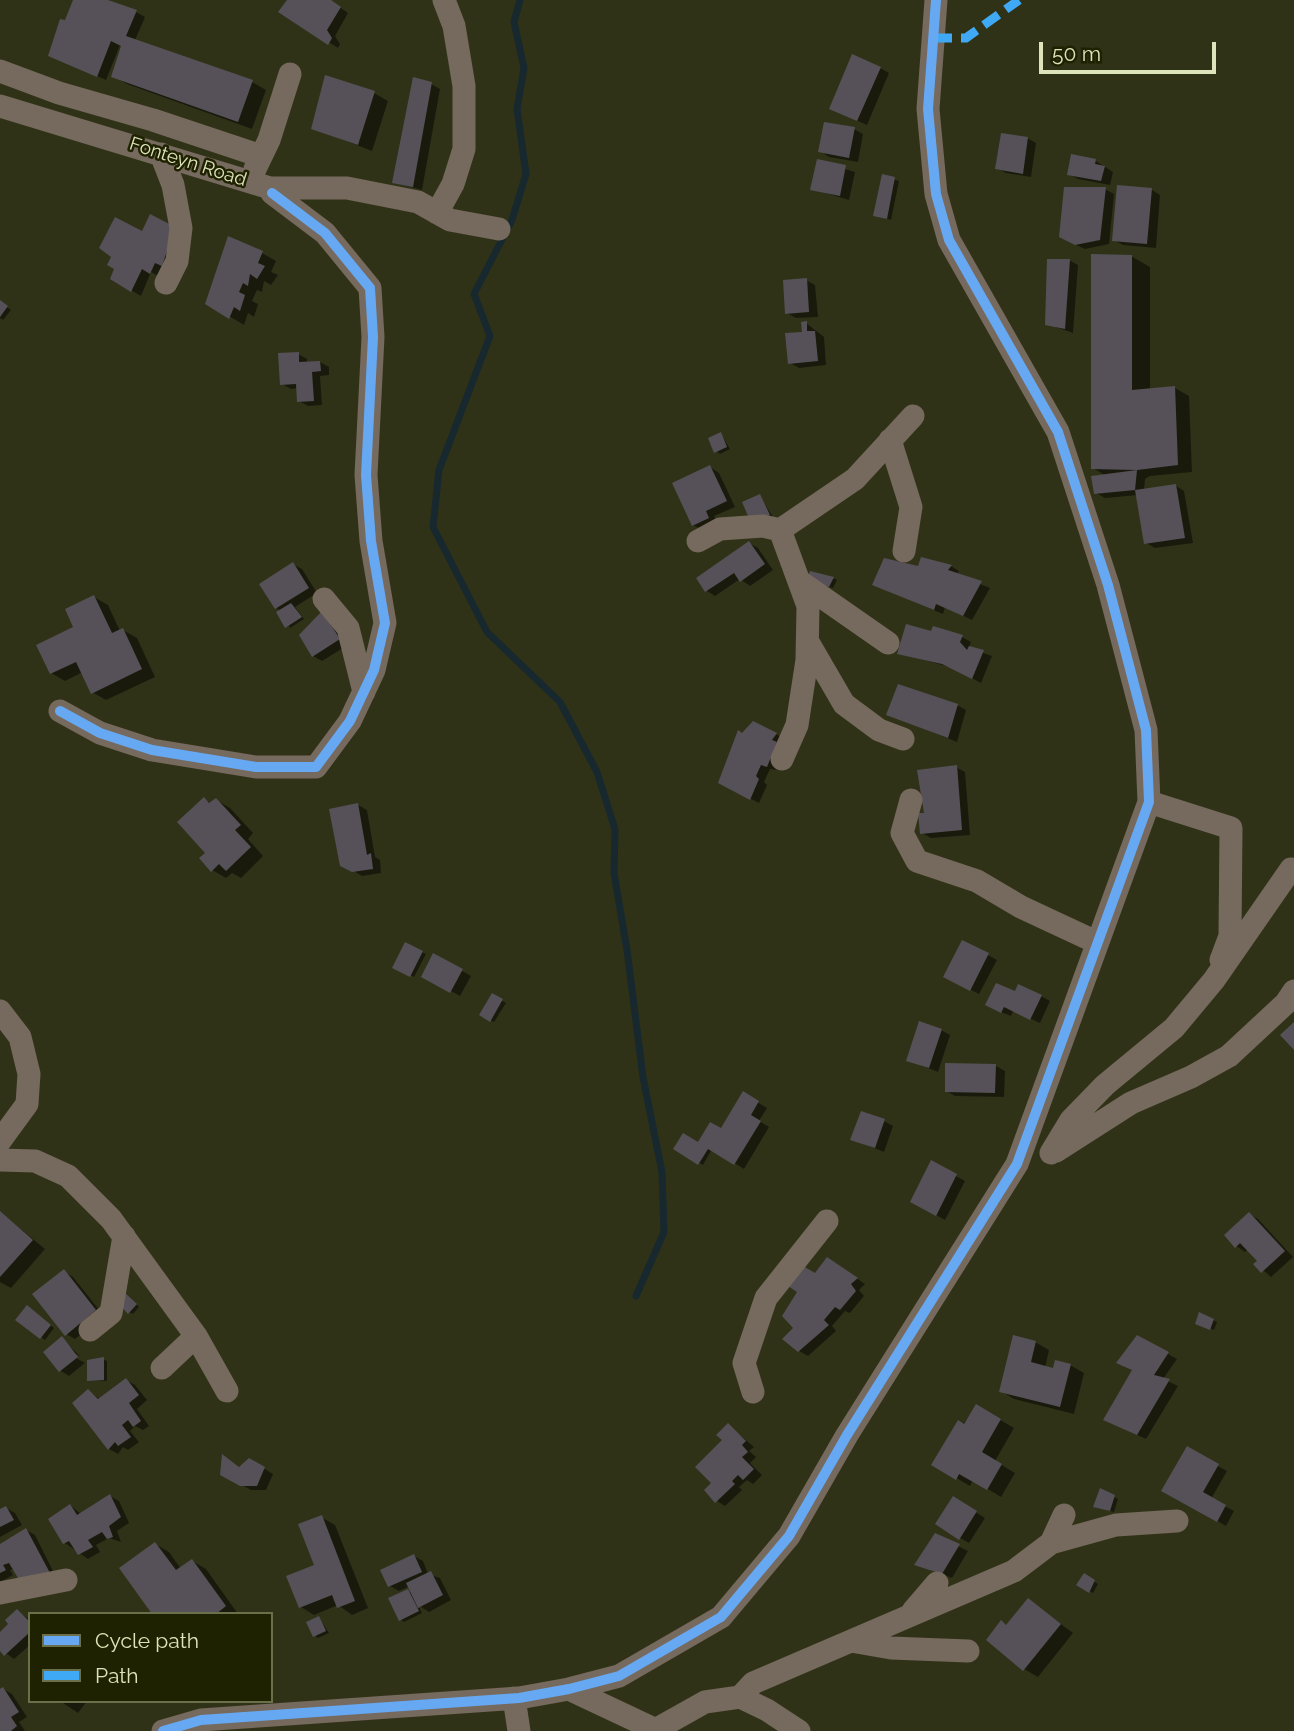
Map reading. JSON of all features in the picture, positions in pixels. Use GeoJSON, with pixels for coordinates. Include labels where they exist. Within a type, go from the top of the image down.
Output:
{"type":"FeatureCollection","features":[{"type":"Feature","properties":{"kind":"street"},"geometry":{"type":"LineString","coordinates":[[437,213],[453,184],[464,149],[464,86],[454,26],[444,0]]}},
{"type":"Feature","properties":{"kind":"street"},"geometry":{"type":"LineString","coordinates":[[163,1731],[201,1720],[514,1698],[569,1689],[619,1676],[721,1617],[789,1536],[847,1435],[1017,1164],[1149,802],[1146,730],[1108,584],[1058,432],[949,240],[936,194],[928,108],[936,0]]}},
{"type":"Feature","properties":{"kind":"street"},"geometry":{"type":"LineString","coordinates":[[0,71],[59,93],[153,120],[261,156]]}},
{"type":"Feature","properties":{"kind":"street"},"geometry":{"type":"LineString","coordinates":[[249,181],[261,156],[290,74]]}},
{"type":"Feature","properties":{"kind":"street","name":"Fonteyn Road"},"geometry":{"type":"LineString","coordinates":[[0,106],[270,188],[347,188],[418,202],[450,220],[499,229]]}},
{"type":"Feature","properties":{"kind":"street"},"geometry":{"type":"LineString","coordinates":[[161,154],[173,185],[181,228],[177,261],[166,283]]}},
{"type":"Feature","properties":{"kind":"street"},"geometry":{"type":"LineString","coordinates":[[60,712],[100,733],[152,750],[256,767],[316,767],[350,720],[374,670],[385,622],[371,541],[366,475],[373,337],[370,288],[325,233],[272,194]]}},
{"type":"Feature","properties":{"kind":"street"},"geometry":{"type":"LineString","coordinates":[[698,541],[720,528],[763,526],[780,530],[855,479],[913,416]]}},
{"type":"Feature","properties":{"kind":"street"},"geometry":{"type":"LineString","coordinates":[[890,440],[911,507],[904,551]]}},
{"type":"Feature","properties":{"kind":"street"},"geometry":{"type":"LineString","coordinates":[[780,530],[808,606],[797,725],[782,759]]}},
{"type":"Feature","properties":{"kind":"street"},"geometry":{"type":"LineString","coordinates":[[799,581],[888,643]]}},
{"type":"Feature","properties":{"kind":"street"},"geometry":{"type":"LineString","coordinates":[[324,599],[348,628],[364,692]]}},
{"type":"Feature","properties":{"kind":"street"},"geometry":{"type":"LineString","coordinates":[[807,639],[844,704],[878,730],[904,739]]}},
{"type":"Feature","properties":{"kind":"street"},"geometry":{"type":"LineString","coordinates":[[911,800],[902,833],[917,861],[977,881],[1021,907],[1096,942]]}},
{"type":"Feature","properties":{"kind":"street"},"geometry":{"type":"LineString","coordinates":[[1149,802],[1231,828],[1230,936],[1214,980]]}},
{"type":"Feature","properties":{"kind":"street"},"geometry":{"type":"LineString","coordinates":[[1051,1153],[1071,1120],[1105,1085],[1174,1028],[1214,980],[1291,869]]}},
{"type":"Feature","properties":{"kind":"street"},"geometry":{"type":"LineString","coordinates":[[1017,1164],[1051,1153],[1131,1103],[1191,1077],[1229,1056],[1286,1003],[1294,991]]}},
{"type":"Feature","properties":{"kind":"street"},"geometry":{"type":"LineString","coordinates":[[0,1011],[20,1037],[29,1074],[27,1104],[0,1141]]}},
{"type":"Feature","properties":{"kind":"street"},"geometry":{"type":"LineString","coordinates":[[0,1160],[35,1161],[68,1176],[124,1236],[196,1336],[227,1391]]}},
{"type":"Feature","properties":{"kind":"street"},"geometry":{"type":"LineString","coordinates":[[752,1392],[744,1363],[766,1298],[827,1221]]}},
{"type":"Feature","properties":{"kind":"street"},"geometry":{"type":"LineString","coordinates":[[90,1329],[111,1313],[124,1236]]}},
{"type":"Feature","properties":{"kind":"street"},"geometry":{"type":"LineString","coordinates":[[162,1368],[196,1336]]}},
{"type":"Feature","properties":{"kind":"street"},"geometry":{"type":"LineString","coordinates":[[1051,1544],[1064,1515]]}},
{"type":"Feature","properties":{"kind":"street"},"geometry":{"type":"LineString","coordinates":[[740,1697],[753,1683],[989,1584],[1014,1571],[1051,1544],[1116,1525],[1177,1521]]}},
{"type":"Feature","properties":{"kind":"street"},"geometry":{"type":"LineString","coordinates":[[0,1593],[66,1580]]}},
{"type":"Feature","properties":{"kind":"street"},"geometry":{"type":"LineString","coordinates":[[908,1616],[937,1583]]}},
{"type":"Feature","properties":{"kind":"street"},"geometry":{"type":"LineString","coordinates":[[851,1641],[891,1648],[968,1651]]}},
{"type":"Feature","properties":{"kind":"street"},"geometry":{"type":"LineString","coordinates":[[569,1689],[657,1730],[705,1702],[740,1697],[799,1731]]}},
{"type":"Feature","properties":{"kind":"street"},"geometry":{"type":"LineString","coordinates":[[514,1698],[519,1731]]}},
{"type":"Feature","properties":{"kind":"building"},"geometry":{"type":"Polygon","coordinates":[[[73,0],[108,0],[137,10],[126,36],[253,80],[238,122],[111,77],[121,46],[111,41],[97,77],[48,56],[60,19],[65,20],[73,0]]]}},
{"type":"Feature","properties":{"kind":"building"},"geometry":{"type":"Polygon","coordinates":[[[287,0],[331,0],[341,7],[327,30],[332,38],[328,45],[278,12],[287,0]]]}},
{"type":"Feature","properties":{"kind":"building"},"geometry":{"type":"Polygon","coordinates":[[[852,54],[881,67],[857,121],[829,109],[852,54]]]}},
{"type":"Feature","properties":{"kind":"building"},"geometry":{"type":"Polygon","coordinates":[[[325,75],[375,91],[358,145],[311,129],[325,75]]]}},
{"type":"Feature","properties":{"kind":"building"},"geometry":{"type":"Polygon","coordinates":[[[413,77],[432,82],[413,187],[392,183],[413,77]]]}},
{"type":"Feature","properties":{"kind":"building"},"geometry":{"type":"Polygon","coordinates":[[[824,122],[855,127],[849,158],[818,152],[824,122]]]}},
{"type":"Feature","properties":{"kind":"building"},"geometry":{"type":"Polygon","coordinates":[[[1001,133],[1028,137],[1023,174],[995,169],[1001,133]]]}},
{"type":"Feature","properties":{"kind":"building"},"geometry":{"type":"Polygon","coordinates":[[[1071,154],[1096,159],[1095,164],[1105,166],[1101,181],[1067,175],[1071,154]]]}},
{"type":"Feature","properties":{"kind":"building"},"geometry":{"type":"Polygon","coordinates":[[[817,159],[846,165],[840,196],[810,190],[817,159]]]}},
{"type":"Feature","properties":{"kind":"building"},"geometry":{"type":"Polygon","coordinates":[[[882,174],[895,177],[887,219],[873,216],[882,174]]]}},
{"type":"Feature","properties":{"kind":"building"},"geometry":{"type":"Polygon","coordinates":[[[1117,185],[1152,188],[1147,244],[1112,241],[1117,185]]]}},
{"type":"Feature","properties":{"kind":"building"},"geometry":{"type":"Polygon","coordinates":[[[1064,187],[1106,187],[1100,240],[1075,245],[1059,237],[1064,187]]]}},
{"type":"Feature","properties":{"kind":"building"},"geometry":{"type":"Polygon","coordinates":[[[150,214],[175,227],[162,266],[155,263],[150,274],[142,269],[131,292],[110,279],[114,269],[107,265],[111,257],[99,248],[115,217],[142,231],[150,214]]]}},
{"type":"Feature","properties":{"kind":"building"},"geometry":{"type":"Polygon","coordinates":[[[228,236],[263,251],[258,263],[265,266],[257,279],[250,274],[248,286],[243,283],[239,292],[245,295],[240,311],[234,307],[229,319],[205,304],[228,236]]]}},
{"type":"Feature","properties":{"kind":"building"},"geometry":{"type":"Polygon","coordinates":[[[1091,254],[1132,255],[1132,390],[1175,386],[1178,465],[1137,470],[1091,469],[1091,254]]]}},
{"type":"Feature","properties":{"kind":"building"},"geometry":{"type":"Polygon","coordinates":[[[1047,259],[1070,259],[1065,329],[1045,325],[1047,259]]]}},
{"type":"Feature","properties":{"kind":"building"},"geometry":{"type":"Polygon","coordinates":[[[807,278],[809,312],[785,314],[783,280],[807,278]]]}},
{"type":"Feature","properties":{"kind":"building"},"geometry":{"type":"Polygon","coordinates":[[[0,300],[8,306],[0,317],[0,300]]]}},
{"type":"Feature","properties":{"kind":"building"},"geometry":{"type":"Polygon","coordinates":[[[807,321],[807,331],[815,331],[818,361],[788,364],[785,333],[802,332],[801,322],[807,321]]]}},
{"type":"Feature","properties":{"kind":"building"},"geometry":{"type":"Polygon","coordinates":[[[299,352],[299,362],[320,361],[321,371],[312,372],[314,401],[297,402],[296,384],[280,385],[278,353],[299,352]]]}},
{"type":"Feature","properties":{"kind":"building"},"geometry":{"type":"Polygon","coordinates":[[[721,432],[727,447],[714,453],[708,438],[721,432]]]}},
{"type":"Feature","properties":{"kind":"building"},"geometry":{"type":"Polygon","coordinates":[[[710,465],[727,501],[706,511],[709,518],[692,526],[672,483],[710,465]]]}},
{"type":"Feature","properties":{"kind":"building"},"geometry":{"type":"Polygon","coordinates":[[[1137,470],[1135,490],[1094,494],[1091,476],[1137,470]]]}},
{"type":"Feature","properties":{"kind":"building"},"geometry":{"type":"Polygon","coordinates":[[[1176,484],[1185,538],[1144,544],[1135,490],[1176,484]]]}},
{"type":"Feature","properties":{"kind":"building"},"geometry":{"type":"Polygon","coordinates":[[[760,494],[770,515],[751,523],[742,502],[760,494]]]}},
{"type":"Feature","properties":{"kind":"building"},"geometry":{"type":"Polygon","coordinates":[[[749,541],[765,564],[740,582],[734,573],[705,592],[696,578],[749,541]]]}},
{"type":"Feature","properties":{"kind":"building"},"geometry":{"type":"Polygon","coordinates":[[[921,557],[952,565],[948,570],[982,581],[963,616],[936,604],[934,610],[872,585],[884,558],[918,566],[921,557]]]}},
{"type":"Feature","properties":{"kind":"building"},"geometry":{"type":"Polygon","coordinates":[[[293,562],[309,588],[275,609],[259,584],[293,562]]]}},
{"type":"Feature","properties":{"kind":"building"},"geometry":{"type":"Polygon","coordinates":[[[810,571],[834,577],[829,587],[806,581],[810,571]]]}},
{"type":"Feature","properties":{"kind":"building"},"geometry":{"type":"Polygon","coordinates":[[[94,595],[112,633],[123,628],[142,669],[91,694],[76,662],[50,674],[36,645],[73,627],[65,609],[94,595]]]}},
{"type":"Feature","properties":{"kind":"building"},"geometry":{"type":"Polygon","coordinates":[[[291,603],[302,617],[285,628],[276,612],[291,603]]]}},
{"type":"Feature","properties":{"kind":"building"},"geometry":{"type":"Polygon","coordinates":[[[322,611],[340,639],[312,657],[299,635],[322,611]]]}},
{"type":"Feature","properties":{"kind":"building"},"geometry":{"type":"Polygon","coordinates":[[[906,624],[931,631],[933,626],[963,635],[960,642],[967,650],[969,646],[984,650],[972,679],[942,664],[897,654],[906,624]]]}},
{"type":"Feature","properties":{"kind":"building"},"geometry":{"type":"Polygon","coordinates":[[[898,684],[958,704],[948,738],[886,715],[898,684]]]}},
{"type":"Feature","properties":{"kind":"building"},"geometry":{"type":"Polygon","coordinates":[[[753,721],[777,733],[772,740],[777,742],[767,767],[761,765],[756,776],[759,779],[750,800],[718,783],[738,730],[742,733],[753,721]]]}},
{"type":"Feature","properties":{"kind":"building"},"geometry":{"type":"Polygon","coordinates":[[[957,765],[962,830],[920,834],[918,813],[924,813],[917,770],[957,765]]]}},
{"type":"Feature","properties":{"kind":"building"},"geometry":{"type":"Polygon","coordinates":[[[204,797],[209,803],[216,798],[241,825],[235,830],[251,847],[226,871],[219,864],[211,872],[199,858],[205,853],[177,822],[204,797]]]}},
{"type":"Feature","properties":{"kind":"building"},"geometry":{"type":"Polygon","coordinates":[[[358,803],[367,855],[371,853],[373,869],[352,872],[340,866],[329,809],[358,803]]]}},
{"type":"Feature","properties":{"kind":"building"},"geometry":{"type":"Polygon","coordinates":[[[962,940],[989,953],[970,991],[943,977],[962,940]]]}},
{"type":"Feature","properties":{"kind":"building"},"geometry":{"type":"Polygon","coordinates":[[[405,942],[423,951],[410,977],[392,968],[405,942]]]}},
{"type":"Feature","properties":{"kind":"building"},"geometry":{"type":"Polygon","coordinates":[[[433,953],[463,969],[450,993],[421,977],[433,953]]]}},
{"type":"Feature","properties":{"kind":"building"},"geometry":{"type":"Polygon","coordinates":[[[996,983],[1015,991],[1018,984],[1042,995],[1030,1020],[1004,1007],[1001,1013],[985,1005],[996,983]]]}},
{"type":"Feature","properties":{"kind":"building"},"geometry":{"type":"Polygon","coordinates":[[[492,993],[503,999],[490,1022],[479,1015],[492,993]]]}},
{"type":"Feature","properties":{"kind":"building"},"geometry":{"type":"Polygon","coordinates":[[[919,1021],[942,1029],[929,1068],[906,1061],[919,1021]]]}},
{"type":"Feature","properties":{"kind":"building"},"geometry":{"type":"Polygon","coordinates":[[[1294,1022],[1294,1050],[1280,1035],[1294,1022]]]}},
{"type":"Feature","properties":{"kind":"building"},"geometry":{"type":"Polygon","coordinates":[[[945,1063],[996,1064],[995,1093],[945,1092],[945,1063]]]}},
{"type":"Feature","properties":{"kind":"building"},"geometry":{"type":"Polygon","coordinates":[[[743,1091],[759,1101],[751,1115],[761,1121],[734,1165],[708,1149],[698,1165],[673,1149],[683,1133],[698,1142],[710,1122],[721,1128],[743,1091]]]}},
{"type":"Feature","properties":{"kind":"building"},"geometry":{"type":"Polygon","coordinates":[[[861,1111],[885,1119],[875,1148],[850,1140],[861,1111]]]}},
{"type":"Feature","properties":{"kind":"building"},"geometry":{"type":"Polygon","coordinates":[[[931,1160],[957,1174],[936,1216],[910,1202],[931,1160]]]}},
{"type":"Feature","properties":{"kind":"building"},"geometry":{"type":"Polygon","coordinates":[[[0,1211],[33,1240],[0,1277],[0,1211]]]}},
{"type":"Feature","properties":{"kind":"building"},"geometry":{"type":"Polygon","coordinates":[[[1249,1212],[1285,1251],[1261,1273],[1253,1264],[1257,1261],[1240,1243],[1235,1248],[1224,1235],[1249,1212]]]}},
{"type":"Feature","properties":{"kind":"building"},"geometry":{"type":"Polygon","coordinates":[[[827,1257],[858,1278],[851,1284],[856,1291],[840,1310],[835,1307],[824,1320],[829,1325],[798,1352],[782,1339],[793,1328],[782,1316],[797,1292],[788,1286],[803,1266],[815,1273],[827,1257]]]}},
{"type":"Feature","properties":{"kind":"building"},"geometry":{"type":"Polygon","coordinates":[[[64,1269],[96,1310],[65,1336],[32,1294],[64,1269]]]}},
{"type":"Feature","properties":{"kind":"building"},"geometry":{"type":"Polygon","coordinates":[[[125,1293],[137,1304],[128,1314],[116,1301],[125,1293]]]}},
{"type":"Feature","properties":{"kind":"building"},"geometry":{"type":"Polygon","coordinates":[[[27,1305],[51,1325],[40,1339],[15,1320],[27,1305]]]}},
{"type":"Feature","properties":{"kind":"building"},"geometry":{"type":"Polygon","coordinates":[[[1199,1312],[1214,1319],[1210,1330],[1195,1324],[1199,1312]]]}},
{"type":"Feature","properties":{"kind":"building"},"geometry":{"type":"Polygon","coordinates":[[[1013,1335],[1036,1341],[1031,1362],[1053,1368],[1055,1360],[1071,1364],[1060,1407],[999,1392],[1013,1335]]]}},
{"type":"Feature","properties":{"kind":"building"},"geometry":{"type":"Polygon","coordinates":[[[1137,1335],[1169,1352],[1154,1375],[1170,1379],[1137,1435],[1103,1420],[1132,1370],[1116,1363],[1137,1335]]]}},
{"type":"Feature","properties":{"kind":"building"},"geometry":{"type":"Polygon","coordinates":[[[62,1336],[78,1357],[59,1372],[43,1352],[62,1336]]]}},
{"type":"Feature","properties":{"kind":"building"},"geometry":{"type":"Polygon","coordinates":[[[104,1357],[104,1380],[87,1381],[87,1360],[104,1357]]]}},
{"type":"Feature","properties":{"kind":"building"},"geometry":{"type":"Polygon","coordinates":[[[126,1378],[139,1395],[129,1403],[141,1421],[133,1427],[128,1420],[122,1425],[131,1437],[118,1446],[115,1442],[108,1450],[72,1403],[88,1389],[98,1399],[126,1378]]]}},
{"type":"Feature","properties":{"kind":"building"},"geometry":{"type":"Polygon","coordinates":[[[976,1404],[1001,1419],[982,1452],[1002,1464],[987,1490],[959,1474],[956,1480],[931,1465],[958,1420],[964,1424],[976,1404]]]}},
{"type":"Feature","properties":{"kind":"building"},"geometry":{"type":"Polygon","coordinates":[[[728,1423],[746,1441],[742,1445],[748,1452],[742,1457],[754,1469],[743,1480],[738,1475],[732,1481],[735,1484],[715,1503],[704,1490],[711,1483],[695,1467],[722,1440],[716,1435],[728,1423]]]}},
{"type":"Feature","properties":{"kind":"building"},"geometry":{"type":"Polygon","coordinates":[[[1187,1446],[1219,1464],[1203,1492],[1226,1505],[1217,1522],[1161,1491],[1187,1446]]]}},
{"type":"Feature","properties":{"kind":"building"},"geometry":{"type":"Polygon","coordinates":[[[222,1454],[239,1467],[249,1458],[265,1467],[257,1486],[240,1486],[220,1475],[222,1454]]]}},
{"type":"Feature","properties":{"kind":"building"},"geometry":{"type":"Polygon","coordinates":[[[1100,1488],[1115,1495],[1110,1511],[1093,1507],[1100,1488]]]}},
{"type":"Feature","properties":{"kind":"building"},"geometry":{"type":"Polygon","coordinates":[[[110,1494],[121,1517],[109,1526],[113,1537],[107,1539],[102,1532],[88,1540],[93,1547],[78,1555],[69,1541],[63,1544],[48,1519],[70,1504],[77,1515],[110,1494]]]}},
{"type":"Feature","properties":{"kind":"building"},"geometry":{"type":"Polygon","coordinates":[[[953,1496],[977,1511],[959,1540],[935,1524],[953,1496]]]}},
{"type":"Feature","properties":{"kind":"building"},"geometry":{"type":"Polygon","coordinates":[[[6,1506],[14,1520],[0,1527],[0,1509],[6,1506]]]}},
{"type":"Feature","properties":{"kind":"building"},"geometry":{"type":"Polygon","coordinates":[[[322,1515],[355,1601],[337,1608],[332,1595],[299,1608],[286,1576],[314,1565],[298,1524],[322,1515]]]}},
{"type":"Feature","properties":{"kind":"building"},"geometry":{"type":"Polygon","coordinates":[[[26,1528],[50,1573],[24,1588],[9,1563],[3,1565],[6,1570],[0,1573],[0,1544],[26,1528]]]}},
{"type":"Feature","properties":{"kind":"building"},"geometry":{"type":"Polygon","coordinates":[[[935,1533],[960,1544],[942,1574],[914,1565],[935,1533]]]}},
{"type":"Feature","properties":{"kind":"building"},"geometry":{"type":"Polygon","coordinates":[[[155,1542],[176,1570],[192,1559],[226,1606],[218,1612],[151,1612],[119,1568],[155,1542]]]}},
{"type":"Feature","properties":{"kind":"building"},"geometry":{"type":"Polygon","coordinates":[[[414,1554],[422,1572],[388,1587],[380,1570],[414,1554]]]}},
{"type":"Feature","properties":{"kind":"building"},"geometry":{"type":"Polygon","coordinates":[[[431,1571],[443,1595],[418,1608],[406,1583],[431,1571]]]}},
{"type":"Feature","properties":{"kind":"building"},"geometry":{"type":"Polygon","coordinates":[[[1084,1573],[1095,1580],[1089,1593],[1076,1585],[1084,1573]]]}},
{"type":"Feature","properties":{"kind":"building"},"geometry":{"type":"Polygon","coordinates":[[[408,1589],[419,1611],[399,1621],[388,1598],[408,1589]]]}},
{"type":"Feature","properties":{"kind":"building"},"geometry":{"type":"Polygon","coordinates":[[[1028,1598],[1061,1624],[1023,1671],[986,1640],[1001,1620],[1006,1625],[1028,1598]]]}},
{"type":"Feature","properties":{"kind":"building"},"geometry":{"type":"Polygon","coordinates":[[[17,1609],[28,1620],[28,1634],[4,1656],[0,1651],[0,1632],[8,1624],[5,1620],[17,1609]]]}},
{"type":"Feature","properties":{"kind":"building"},"geometry":{"type":"Polygon","coordinates":[[[319,1616],[326,1631],[313,1637],[306,1622],[319,1616]]]}},
{"type":"Feature","properties":{"kind":"building"},"geometry":{"type":"Polygon","coordinates":[[[3,1687],[19,1712],[11,1717],[17,1726],[11,1731],[0,1731],[0,1689],[3,1687]]]}},
{"type":"Feature","properties":{"kind":"waterway"},"geometry":{"type":"LineString","coordinates":[[520,0],[514,22],[524,68],[517,109],[526,174],[512,220],[474,294],[490,336],[439,470],[433,527],[487,632],[560,702],[597,772],[615,829],[614,873],[643,1077],[662,1172],[664,1232],[636,1296]]}},
{"type":"Feature","properties":{"kind":"marked path"},"geometry":{"type":"LineString","coordinates":[[934,38],[966,38],[1019,0]]}},
{"type":"Feature","properties":{"kind":"cycle path"},"geometry":{"type":"LineString","coordinates":[[163,1731],[201,1720],[519,1698],[569,1689],[619,1676],[721,1617],[789,1536],[847,1435],[1017,1164],[1149,802],[1146,730],[1108,585],[1058,432],[949,240],[936,194],[928,109],[936,0]]}},
{"type":"Feature","properties":{"kind":"cycle path"},"geometry":{"type":"LineString","coordinates":[[60,711],[100,733],[152,750],[256,767],[316,767],[350,721],[374,670],[385,623],[371,541],[366,475],[373,337],[370,288],[325,233],[272,193]]}}]}
